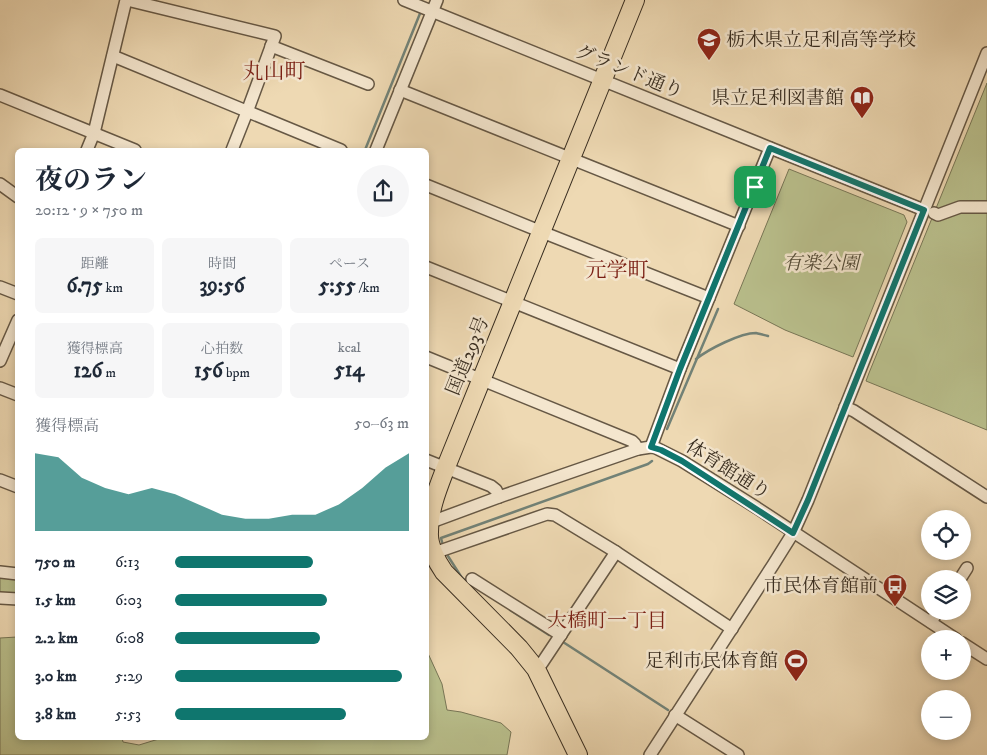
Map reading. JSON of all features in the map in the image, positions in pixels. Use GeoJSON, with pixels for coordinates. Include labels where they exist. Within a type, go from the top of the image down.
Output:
{"type":"FeatureCollection","features":[{"type":"Feature","properties":{"kind":"highway","name":"国道293号"},"geometry":{"type":"LineString","coordinates":[[429,520],[434,499],[446,467],[635,0]]}},
{"type":"Feature","properties":{"kind":"highway","name":"国道293号"},"geometry":{"type":"LineString","coordinates":[[429,537],[436,560],[444,572],[519,648],[536,669],[578,755]]}},
{"type":"Feature","properties":{"kind":"street"},"geometry":{"type":"LineString","coordinates":[[88,148],[94,133],[126,0],[275,36],[233,148]]}},
{"type":"Feature","properties":{"kind":"street","name":"グランド通り"},"geometry":{"type":"LineString","coordinates":[[404,0],[434,5],[603,80],[929,212]]}},
{"type":"Feature","properties":{"kind":"street"},"geometry":{"type":"LineString","coordinates":[[377,148],[434,5]]}},
{"type":"Feature","properties":{"kind":"street"},"geometry":{"type":"LineString","coordinates":[[271,46],[368,84]]}},
{"type":"Feature","properties":{"kind":"street"},"geometry":{"type":"LineString","coordinates":[[650,755],[793,533],[929,212],[987,53]]}},
{"type":"Feature","properties":{"kind":"street"},"geometry":{"type":"LineString","coordinates":[[113,56],[336,148]]}},
{"type":"Feature","properties":{"kind":"street"},"geometry":{"type":"LineString","coordinates":[[400,90],[739,226]]}},
{"type":"Feature","properties":{"kind":"street"},"geometry":{"type":"LineString","coordinates":[[0,95],[130,148]]}},
{"type":"Feature","properties":{"kind":"street"},"geometry":{"type":"LineString","coordinates":[[429,524],[499,497],[638,449],[651,447],[680,369],[770,148]]}},
{"type":"Feature","properties":{"kind":"street"},"geometry":{"type":"LineString","coordinates":[[0,184],[15,195]]}},
{"type":"Feature","properties":{"kind":"street"},"geometry":{"type":"LineString","coordinates":[[429,186],[709,298]]}},
{"type":"Feature","properties":{"kind":"street"},"geometry":{"type":"LineString","coordinates":[[929,212],[938,215],[960,207],[987,207]]}},
{"type":"Feature","properties":{"kind":"street"},"geometry":{"type":"LineString","coordinates":[[429,268],[680,369]]}},
{"type":"Feature","properties":{"kind":"street"},"geometry":{"type":"LineString","coordinates":[[0,287],[15,293]]}},
{"type":"Feature","properties":{"kind":"street"},"geometry":{"type":"LineString","coordinates":[[0,361],[15,327]]}},
{"type":"Feature","properties":{"kind":"street"},"geometry":{"type":"LineString","coordinates":[[429,358],[632,441],[638,449]]}},
{"type":"Feature","properties":{"kind":"street"},"geometry":{"type":"LineString","coordinates":[[0,388],[15,394]]}},
{"type":"Feature","properties":{"kind":"street"},"geometry":{"type":"LineString","coordinates":[[845,407],[987,497]]}},
{"type":"Feature","properties":{"kind":"street","name":"体育館通り"},"geometry":{"type":"LineString","coordinates":[[651,447],[682,461],[943,630]]}},
{"type":"Feature","properties":{"kind":"street"},"geometry":{"type":"LineString","coordinates":[[429,461],[491,486],[496,490],[499,497]]}},
{"type":"Feature","properties":{"kind":"street"},"geometry":{"type":"LineString","coordinates":[[0,480],[15,486]]}},
{"type":"Feature","properties":{"kind":"street"},"geometry":{"type":"LineString","coordinates":[[434,553],[546,514],[555,514],[732,629]]}},
{"type":"Feature","properties":{"kind":"street"},"geometry":{"type":"LineString","coordinates":[[536,669],[542,663],[616,552]]}},
{"type":"Feature","properties":{"kind":"street"},"geometry":{"type":"LineString","coordinates":[[0,572],[15,574]]}},
{"type":"Feature","properties":{"kind":"street"},"geometry":{"type":"LineString","coordinates":[[472,579],[560,635]]}},
{"type":"Feature","properties":{"kind":"street"},"geometry":{"type":"LineString","coordinates":[[0,598],[15,599]]}},
{"type":"Feature","properties":{"kind":"street"},"geometry":{"type":"LineString","coordinates":[[971,649],[987,659]]}},
{"type":"Feature","properties":{"kind":"street"},"geometry":{"type":"LineString","coordinates":[[675,714],[738,755]]}},
{"type":"Feature","properties":{"kind":"green space"},"geometry":{"type":"Polygon","coordinates":[[[987,83],[987,430],[866,381],[987,83]]]}},
{"type":"Feature","properties":{"kind":"green space","name":"有楽公園"},"geometry":{"type":"Polygon","coordinates":[[[789,169],[904,215],[907,222],[853,357],[785,330],[734,304],[789,169]]]}},
{"type":"Feature","properties":{"kind":"green space"},"geometry":{"type":"Polygon","coordinates":[[[0,576],[15,578],[15,595],[0,593],[0,576]]]}},
{"type":"Feature","properties":{"kind":"green space"},"geometry":{"type":"Polygon","coordinates":[[[15,637],[15,740],[122,740],[123,742],[139,745],[155,740],[429,740],[429,656],[442,684],[447,710],[501,723],[511,732],[507,755],[0,755],[0,638],[15,637]]]}},
{"type":"Feature","properties":{"kind":"waterway"},"geometry":{"type":"LineString","coordinates":[[366,148],[421,11]]}},
{"type":"Feature","properties":{"kind":"waterway"},"geometry":{"type":"LineString","coordinates":[[667,429],[718,309]]}},
{"type":"Feature","properties":{"kind":"waterway"},"geometry":{"type":"LineString","coordinates":[[696,359],[716,346],[742,336],[756,333],[768,336]]}},
{"type":"Feature","properties":{"kind":"waterway"},"geometry":{"type":"LineString","coordinates":[[443,546],[441,538],[652,461]]}},
{"type":"Feature","properties":{"kind":"waterway"},"geometry":{"type":"LineString","coordinates":[[446,553],[462,578],[470,584]]}},
{"type":"Feature","properties":{"kind":"waterway"},"geometry":{"type":"LineString","coordinates":[[510,610],[549,635]]}},
{"type":"Feature","properties":{"kind":"waterway"},"geometry":{"type":"LineString","coordinates":[[563,642],[668,710]]}},
{"type":"Feature","properties":{"kind":"place","name":"栃木県立足利高等学校"},"geometry":{"type":"Point","coordinates":[709,61]}},
{"type":"Feature","properties":{"kind":"place","name":"県立足利図書館"},"geometry":{"type":"Point","coordinates":[862,119]}},
{"type":"Feature","properties":{"kind":"place","name":"市民体育館前"},"geometry":{"type":"Point","coordinates":[895,607]}},
{"type":"Feature","properties":{"kind":"place","name":"足利市民体育館"},"geometry":{"type":"Point","coordinates":[796,682]}},
{"type":"Feature","properties":{"kind":"district","name":"丸山町"},"geometry":{"type":"Point","coordinates":[274,72]}},
{"type":"Feature","properties":{"kind":"district","name":"元学町"},"geometry":{"type":"Point","coordinates":[617,271]}},
{"type":"Feature","properties":{"kind":"district","name":"大橋町一丁目"},"geometry":{"type":"Point","coordinates":[607,621]}},
{"type":"Feature","properties":{"kind":"route"},"geometry":{"type":"LineString","coordinates":[[770,148],[924,210],[793,533],[682,461],[651,447],[680,369],[755,187],[770,148]]}}]}
